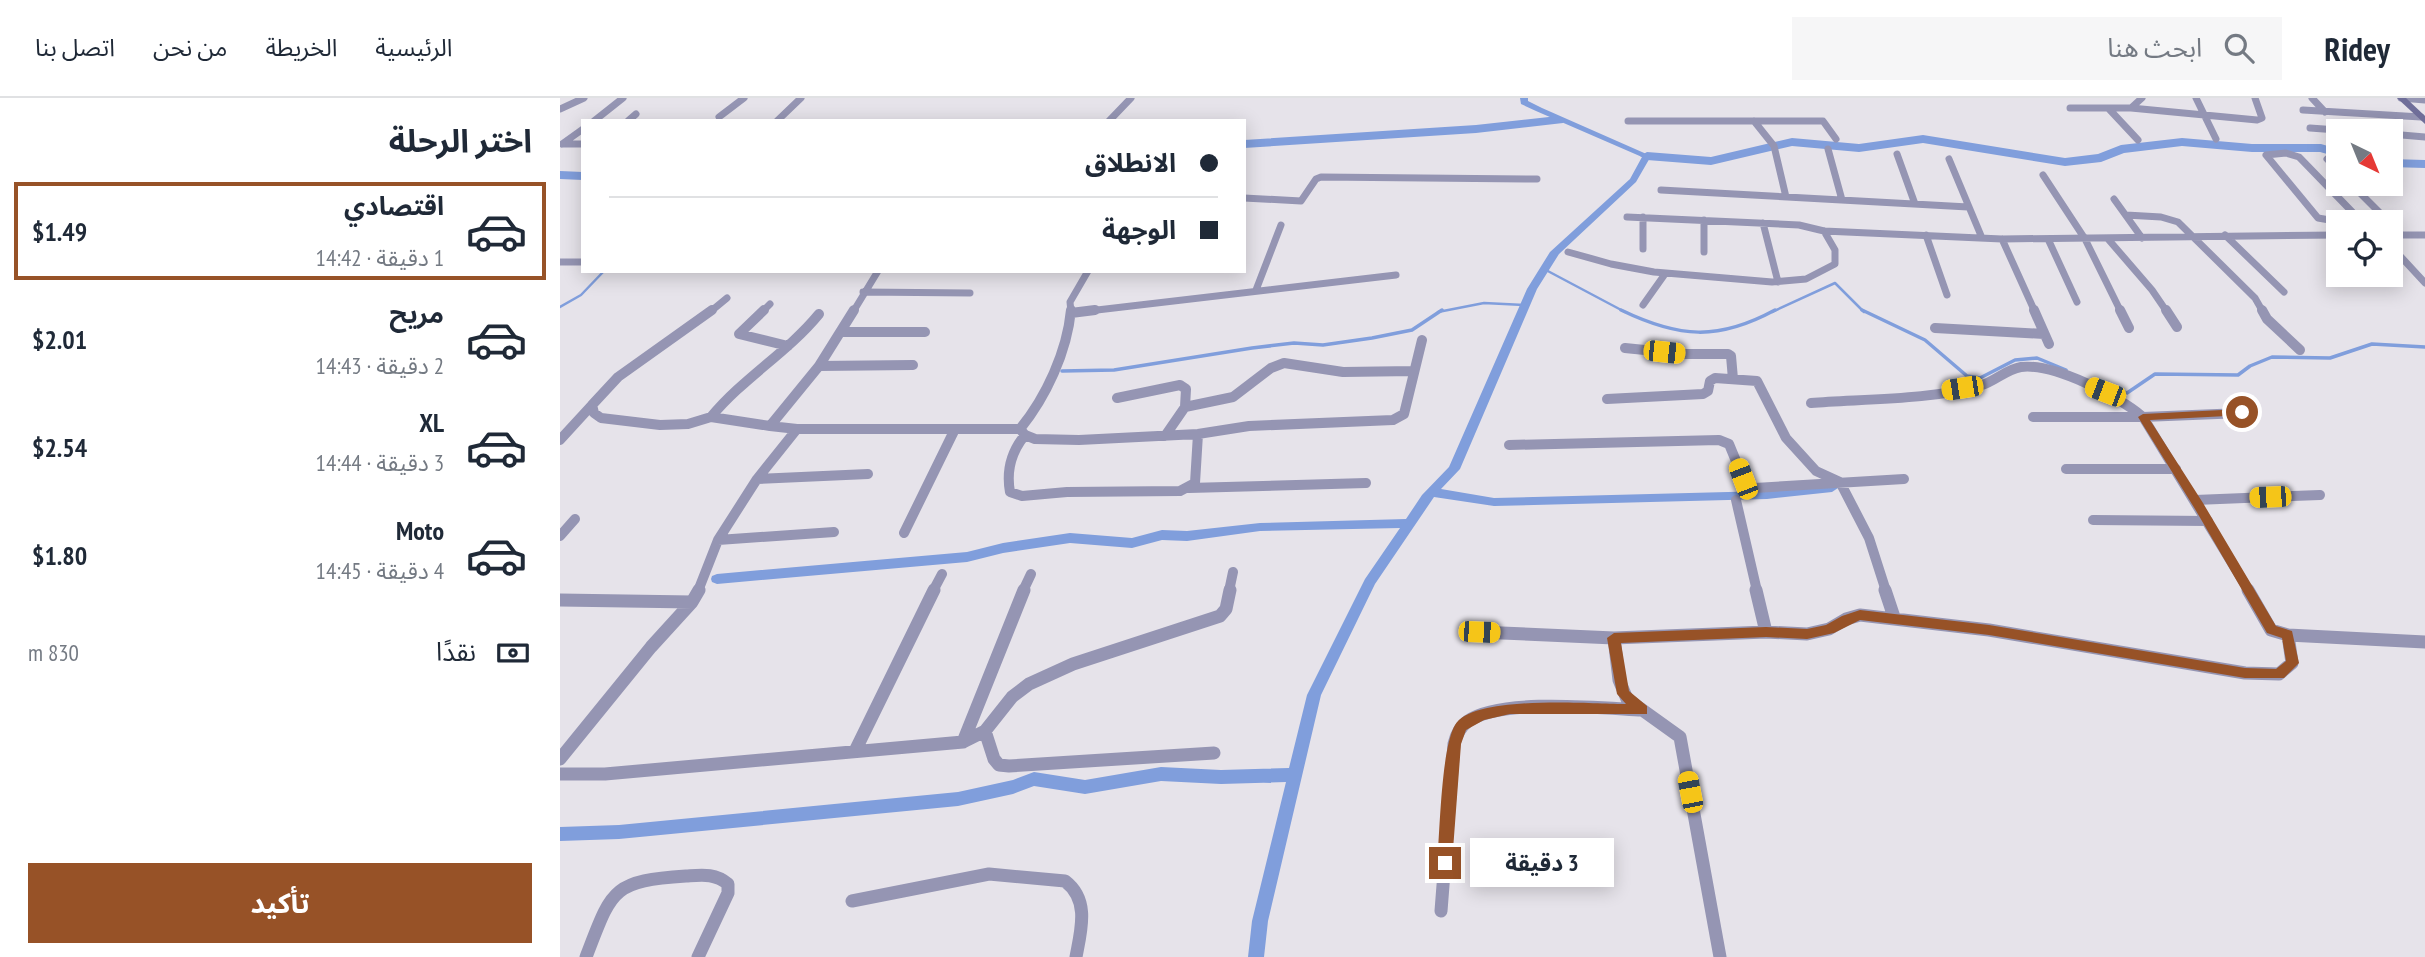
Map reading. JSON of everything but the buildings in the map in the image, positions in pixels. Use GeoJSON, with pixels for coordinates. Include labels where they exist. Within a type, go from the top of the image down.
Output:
{"type":"FeatureCollection","features":[{"type":"Feature","properties":{"kind":"main road"},"geometry":{"type":"LineString","coordinates":[[2401,98],[2423,119]]}},
{"type":"Feature","properties":{"kind":"street"},"geometry":{"type":"LineString","coordinates":[[560,108],[584,98]]}},
{"type":"Feature","properties":{"kind":"street"},"geometry":{"type":"LineString","coordinates":[[597,119],[623,98]]}},
{"type":"Feature","properties":{"kind":"street"},"geometry":{"type":"LineString","coordinates":[[719,117],[744,98]]}},
{"type":"Feature","properties":{"kind":"street"},"geometry":{"type":"LineString","coordinates":[[779,119],[800,98]]}},
{"type":"Feature","properties":{"kind":"street"},"geometry":{"type":"LineString","coordinates":[[1111,119],[1130,98]]}},
{"type":"Feature","properties":{"kind":"street"},"geometry":{"type":"LineString","coordinates":[[2070,108],[2109,109],[2132,104],[2142,98]]}},
{"type":"Feature","properties":{"kind":"street"},"geometry":{"type":"LineString","coordinates":[[2196,98],[2216,139]]}},
{"type":"Feature","properties":{"kind":"street"},"geometry":{"type":"LineString","coordinates":[[2132,104],[2257,120],[2262,118],[2262,115],[2255,98]]}},
{"type":"Feature","properties":{"kind":"street"},"geometry":{"type":"LineString","coordinates":[[2312,98],[2325,111]]}},
{"type":"Feature","properties":{"kind":"street"},"geometry":{"type":"LineString","coordinates":[[2401,98],[2425,100]]}},
{"type":"Feature","properties":{"kind":"street"},"geometry":{"type":"LineString","coordinates":[[2109,109],[2138,140]]}},
{"type":"Feature","properties":{"kind":"street"},"geometry":{"type":"LineString","coordinates":[[2302,110],[2423,119]]}},
{"type":"Feature","properties":{"kind":"street"},"geometry":{"type":"LineString","coordinates":[[630,119],[636,114]]}},
{"type":"Feature","properties":{"kind":"street"},"geometry":{"type":"LineString","coordinates":[[1628,121],[1823,121],[1836,139]]}},
{"type":"Feature","properties":{"kind":"street"},"geometry":{"type":"LineString","coordinates":[[1754,121],[1771,143],[1787,197]]}},
{"type":"Feature","properties":{"kind":"street"},"geometry":{"type":"LineString","coordinates":[[2310,128],[2326,129]]}},
{"type":"Feature","properties":{"kind":"street"},"geometry":{"type":"LineString","coordinates":[[561,144],[581,130]]}},
{"type":"Feature","properties":{"kind":"street"},"geometry":{"type":"LineString","coordinates":[[2403,135],[2425,137]]}},
{"type":"Feature","properties":{"kind":"street"},"geometry":{"type":"LineString","coordinates":[[561,144],[581,144]]}},
{"type":"Feature","properties":{"kind":"street"},"geometry":{"type":"LineString","coordinates":[[1828,149],[1842,200]]}},
{"type":"Feature","properties":{"kind":"street"},"geometry":{"type":"LineString","coordinates":[[2326,219],[2318,218],[2266,155],[2286,153],[2299,158],[2350,210]]}},
{"type":"Feature","properties":{"kind":"street"},"geometry":{"type":"LineString","coordinates":[[1897,154],[1915,204]]}},
{"type":"Feature","properties":{"kind":"street"},"geometry":{"type":"LineString","coordinates":[[1949,159],[1982,238]]}},
{"type":"Feature","properties":{"kind":"street"},"geometry":{"type":"LineString","coordinates":[[2043,175],[2085,239],[2129,328]]}},
{"type":"Feature","properties":{"kind":"street"},"geometry":{"type":"LineString","coordinates":[[1246,198],[1301,201],[1316,179],[1321,177],[1537,179]]}},
{"type":"Feature","properties":{"kind":"street"},"geometry":{"type":"LineString","coordinates":[[1661,190],[1968,207]]}},
{"type":"Feature","properties":{"kind":"street"},"geometry":{"type":"LineString","coordinates":[[2363,196],[2377,210]]}},
{"type":"Feature","properties":{"kind":"street"},"geometry":{"type":"LineString","coordinates":[[2114,199],[2142,238]]}},
{"type":"Feature","properties":{"kind":"street"},"geometry":{"type":"LineString","coordinates":[[2126,215],[2171,219],[2194,236],[2255,298],[2267,319],[2300,350]]}},
{"type":"Feature","properties":{"kind":"street"},"geometry":{"type":"LineString","coordinates":[[1627,217],[1799,225],[1824,231],[2002,239],[2326,235]]}},
{"type":"Feature","properties":{"kind":"street"},"geometry":{"type":"LineString","coordinates":[[1643,218],[1643,249]]}},
{"type":"Feature","properties":{"kind":"street"},"geometry":{"type":"LineString","coordinates":[[1704,220],[1704,252]]}},
{"type":"Feature","properties":{"kind":"street"},"geometry":{"type":"LineString","coordinates":[[1763,223],[1778,282]]}},
{"type":"Feature","properties":{"kind":"street"},"geometry":{"type":"LineString","coordinates":[[1256,290],[1280,225]]}},
{"type":"Feature","properties":{"kind":"street"},"geometry":{"type":"LineString","coordinates":[[1568,252],[1623,269],[1778,282],[1800,281],[1835,264],[1835,250],[1824,231]]}},
{"type":"Feature","properties":{"kind":"street"},"geometry":{"type":"LineString","coordinates":[[1926,235],[1947,295]]}},
{"type":"Feature","properties":{"kind":"street"},"geometry":{"type":"LineString","coordinates":[[2225,235],[2284,292]]}},
{"type":"Feature","properties":{"kind":"street"},"geometry":{"type":"LineString","coordinates":[[2403,235],[2425,235]]}},
{"type":"Feature","properties":{"kind":"street"},"geometry":{"type":"LineString","coordinates":[[2002,239],[2049,344]]}},
{"type":"Feature","properties":{"kind":"street"},"geometry":{"type":"LineString","coordinates":[[2048,239],[2077,302]]}},
{"type":"Feature","properties":{"kind":"street"},"geometry":{"type":"LineString","coordinates":[[2108,239],[2152,290],[2177,327]]}},
{"type":"Feature","properties":{"kind":"street"},"geometry":{"type":"LineString","coordinates":[[2403,259],[2425,283]]}},
{"type":"Feature","properties":{"kind":"street"},"geometry":{"type":"LineString","coordinates":[[560,261],[581,262]]}},
{"type":"Feature","properties":{"kind":"street"},"geometry":{"type":"LineString","coordinates":[[770,426],[819,366],[877,273]]}},
{"type":"Feature","properties":{"kind":"street"},"geometry":{"type":"LineString","coordinates":[[1087,273],[1070,302],[1071,313],[1059,358],[1037,409],[1016,445],[1007,481],[1010,492],[1022,496],[1068,492],[1180,491],[1189,488],[1366,483]]}},
{"type":"Feature","properties":{"kind":"street"},"geometry":{"type":"LineString","coordinates":[[1643,305],[1665,274]]}},
{"type":"Feature","properties":{"kind":"street"},"geometry":{"type":"LineString","coordinates":[[1071,313],[1396,275]]}},
{"type":"Feature","properties":{"kind":"street"},"geometry":{"type":"LineString","coordinates":[[863,292],[970,293]]}},
{"type":"Feature","properties":{"kind":"street"},"geometry":{"type":"LineString","coordinates":[[560,440],[601,392],[631,367],[701,321],[727,298]]}},
{"type":"Feature","properties":{"kind":"street"},"geometry":{"type":"LineString","coordinates":[[770,304],[740,334],[747,338],[788,346]]}},
{"type":"Feature","properties":{"kind":"street"},"geometry":{"type":"LineString","coordinates":[[711,417],[747,378],[788,346],[819,314]]}},
{"type":"Feature","properties":{"kind":"street"},"geometry":{"type":"LineString","coordinates":[[1935,328],[2044,334]]}},
{"type":"Feature","properties":{"kind":"street"},"geometry":{"type":"LineString","coordinates":[[841,332],[925,332]]}},
{"type":"Feature","properties":{"kind":"street"},"geometry":{"type":"LineString","coordinates":[[592,405],[594,414],[601,418],[660,425],[688,424],[711,417],[797,429],[1023,432],[1044,440],[1198,435],[1249,426],[1400,418],[1405,414],[1422,340]]}},
{"type":"Feature","properties":{"kind":"street"},"geometry":{"type":"LineString","coordinates":[[1625,348],[1684,354],[1728,354],[1731,356],[1733,379]]}},
{"type":"Feature","properties":{"kind":"street"},"geometry":{"type":"LineString","coordinates":[[1185,407],[1237,395],[1249,388],[1269,368],[1284,363],[1343,372],[1414,371]]}},
{"type":"Feature","properties":{"kind":"street"},"geometry":{"type":"LineString","coordinates":[[819,366],[913,365]]}},
{"type":"Feature","properties":{"kind":"street"},"geometry":{"type":"LineString","coordinates":[[1811,403],[1922,395],[1982,385],[2020,367],[2052,370],[2105,392],[2126,403],[2143,417],[2272,630],[2288,635],[2425,642]]}},
{"type":"Feature","properties":{"kind":"street"},"geometry":{"type":"LineString","coordinates":[[1607,399],[1703,394],[1708,391],[1712,379],[1733,379],[1760,384],[1786,438],[1816,471],[1840,482],[1869,538],[1894,617]]}},
{"type":"Feature","properties":{"kind":"street"},"geometry":{"type":"LineString","coordinates":[[1117,398],[1180,385],[1186,389],[1185,407],[1165,436]]}},
{"type":"Feature","properties":{"kind":"street"},"geometry":{"type":"LineString","coordinates":[[2033,417],[2143,417],[2242,412]]}},
{"type":"Feature","properties":{"kind":"street"},"geometry":{"type":"LineString","coordinates":[[560,759],[651,647],[692,602],[702,585],[718,540],[757,479],[797,429]]}},
{"type":"Feature","properties":{"kind":"street"},"geometry":{"type":"LineString","coordinates":[[904,533],[955,429]]}},
{"type":"Feature","properties":{"kind":"street"},"geometry":{"type":"LineString","coordinates":[[1189,488],[1195,483],[1198,435]]}},
{"type":"Feature","properties":{"kind":"street"},"geometry":{"type":"LineString","coordinates":[[1509,445],[1719,440],[1729,444],[1743,479],[1749,486],[1761,488],[1904,479]]}},
{"type":"Feature","properties":{"kind":"street"},"geometry":{"type":"LineString","coordinates":[[2066,469],[2176,469]]}},
{"type":"Feature","properties":{"kind":"street"},"geometry":{"type":"LineString","coordinates":[[757,479],[868,474]]}},
{"type":"Feature","properties":{"kind":"street"},"geometry":{"type":"LineString","coordinates":[[2195,500],[2320,495]]}},
{"type":"Feature","properties":{"kind":"street"},"geometry":{"type":"LineString","coordinates":[[1736,500],[1766,632]]}},
{"type":"Feature","properties":{"kind":"street"},"geometry":{"type":"LineString","coordinates":[[560,536],[575,519]]}},
{"type":"Feature","properties":{"kind":"street"},"geometry":{"type":"LineString","coordinates":[[2093,520],[2208,521]]}},
{"type":"Feature","properties":{"kind":"street"},"geometry":{"type":"LineString","coordinates":[[718,540],[834,533]]}},
{"type":"Feature","properties":{"kind":"street"},"geometry":{"type":"LineString","coordinates":[[560,774],[642,771],[963,743],[985,731],[1013,697],[1029,684],[1073,664],[1220,616],[1226,609],[1233,572]]}},
{"type":"Feature","properties":{"kind":"street"},"geometry":{"type":"LineString","coordinates":[[855,751],[942,574]]}},
{"type":"Feature","properties":{"kind":"street"},"geometry":{"type":"LineString","coordinates":[[963,743],[1011,618],[1031,574]]}},
{"type":"Feature","properties":{"kind":"street"},"geometry":{"type":"LineString","coordinates":[[560,600],[692,602]]}},
{"type":"Feature","properties":{"kind":"street"},"geometry":{"type":"LineString","coordinates":[[1479,632],[1614,638],[1766,632],[1807,634],[1829,629],[1846,619],[1860,615],[1894,617],[2245,673],[2279,674],[2292,663],[2288,635]]}},
{"type":"Feature","properties":{"kind":"street"},"geometry":{"type":"LineString","coordinates":[[1614,638],[1623,694],[1642,710],[1664,722],[1680,737],[1720,957]]}},
{"type":"Feature","properties":{"kind":"street"},"geometry":{"type":"LineString","coordinates":[[1441,911],[1454,744],[1461,726],[1482,715],[1510,708],[1642,710]]}},
{"type":"Feature","properties":{"kind":"street"},"geometry":{"type":"LineString","coordinates":[[985,731],[999,765],[1009,766],[1214,753]]}},
{"type":"Feature","properties":{"kind":"street"},"geometry":{"type":"LineString","coordinates":[[586,957],[611,900],[629,884],[640,880],[703,874],[721,877],[727,884],[728,893],[698,957]]}},
{"type":"Feature","properties":{"kind":"street"},"geometry":{"type":"LineString","coordinates":[[852,901],[989,874],[1065,881],[1074,886],[1082,904],[1076,957]]}},
{"type":"Feature","properties":{"kind":"waterway"},"geometry":{"type":"LineString","coordinates":[[1256,957],[1260,921],[1314,695],[1370,582],[1426,498],[1454,469],[1532,289],[1555,252],[1633,180],[1647,156],[1539,110],[1524,102],[1524,98]]}},
{"type":"Feature","properties":{"kind":"waterway"},"geometry":{"type":"LineString","coordinates":[[1246,144],[1476,129],[1558,120]]}},
{"type":"Feature","properties":{"kind":"waterway"},"geometry":{"type":"LineString","coordinates":[[1647,156],[1711,161],[1792,142],[1859,148],[1923,139],[2065,162],[2101,158],[2121,149],[2182,142],[2252,148],[2326,149]]}},
{"type":"Feature","properties":{"kind":"waterway"},"geometry":{"type":"LineString","coordinates":[[2403,163],[2425,164]]}},
{"type":"Feature","properties":{"kind":"waterway"},"geometry":{"type":"LineString","coordinates":[[560,175],[581,176]]}},
{"type":"Feature","properties":{"kind":"waterway"},"geometry":{"type":"LineString","coordinates":[[1544,269],[1622,311]]}},
{"type":"Feature","properties":{"kind":"waterway"},"geometry":{"type":"LineString","coordinates":[[560,307],[581,295],[602,273]]}},
{"type":"Feature","properties":{"kind":"waterway"},"geometry":{"type":"LineString","coordinates":[[1772,312],[1835,283],[1862,310]]}},
{"type":"Feature","properties":{"kind":"waterway"},"geometry":{"type":"LineString","coordinates":[[1439,312],[1484,303],[1524,305]]}},
{"type":"Feature","properties":{"kind":"waterway"},"geometry":{"type":"LineString","coordinates":[[1622,311],[1662,326],[1698,332],[1735,327],[1775,310]]}},
{"type":"Feature","properties":{"kind":"waterway"},"geometry":{"type":"LineString","coordinates":[[1862,310],[1925,340],[1967,376],[1980,378],[2015,360],[2037,358],[2066,370]]}},
{"type":"Feature","properties":{"kind":"waterway"},"geometry":{"type":"LineString","coordinates":[[1062,371],[1114,370],[1252,348],[1294,343],[1323,345],[1372,338],[1412,330],[1439,312]]}},
{"type":"Feature","properties":{"kind":"waterway"},"geometry":{"type":"LineString","coordinates":[[2105,387],[2127,393],[2155,374],[2238,375],[2250,366],[2272,357],[2330,358],[2372,344],[2425,347]]}},
{"type":"Feature","properties":{"kind":"waterway"},"geometry":{"type":"LineString","coordinates":[[1432,492],[1494,502],[1767,495],[1832,488]]}},
{"type":"Feature","properties":{"kind":"waterway"},"geometry":{"type":"LineString","coordinates":[[717,579],[967,557],[1003,548],[1070,538],[1132,543],[1162,535],[1187,536],[1260,527],[1409,523]]}},
{"type":"Feature","properties":{"kind":"waterway"},"geometry":{"type":"LineString","coordinates":[[560,834],[619,832],[958,799],[1013,787],[1034,779],[1085,787],[1161,774],[1221,777],[1294,775]]}},
{"type":"Feature","properties":{"kind":"route"},"geometry":{"type":"LineString","coordinates":[[1445,863],[1454,744],[1456,733],[1461,726],[1482,715],[1510,708],[1642,710],[1623,694],[1614,638],[1766,632],[1807,634],[1829,629],[1846,619],[1860,615],[1989,630],[2142,658],[2245,673],[2279,674],[2292,663],[2288,635],[2272,630],[2143,417],[2242,412]]}}]}
